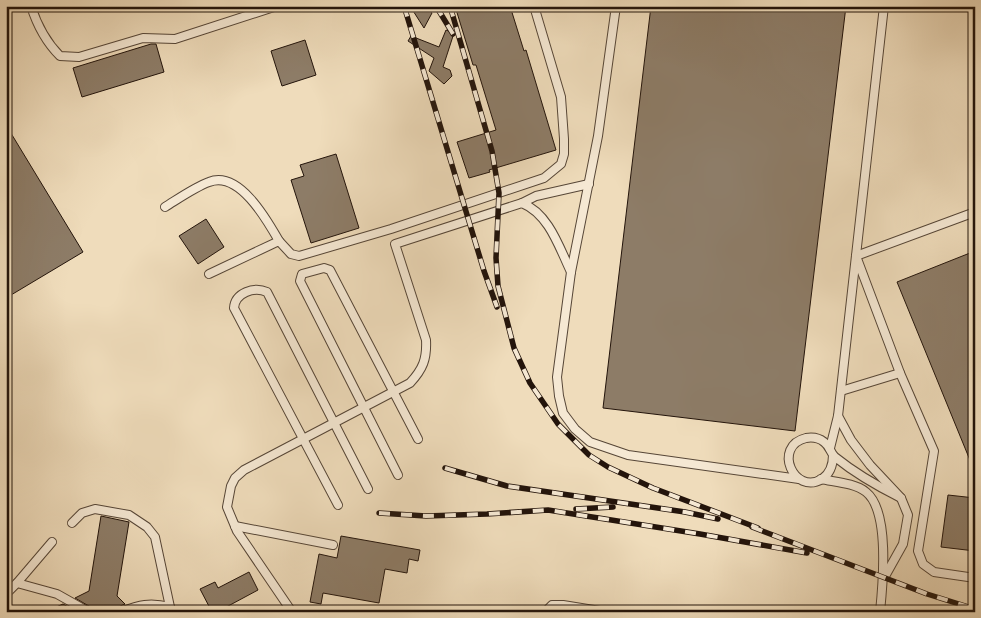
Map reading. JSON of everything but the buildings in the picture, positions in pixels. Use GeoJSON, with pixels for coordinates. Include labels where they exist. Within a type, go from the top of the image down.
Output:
{"type":"FeatureCollection","features":[{"type":"Feature","properties":{"kind":"lane"},"geometry":{"type":"LineString","coordinates":[[31,6],[34,18],[50,46],[60,56],[79,56],[143,38],[176,38],[277,6]]}},
{"type":"Feature","properties":{"kind":"lane"},"geometry":{"type":"LineString","coordinates":[[165,207],[210,181],[220,180],[235,185],[252,199],[279,241],[291,254],[300,256],[391,229],[544,178],[561,164],[564,154],[562,98],[534,6]]}},
{"type":"Feature","properties":{"kind":"lane"},"geometry":{"type":"LineString","coordinates":[[616,6],[598,136],[571,272],[558,377],[559,396],[563,413],[574,429],[590,442],[628,455],[799,479],[806,482],[821,479],[851,485],[866,491],[876,503],[882,526],[884,578],[880,612]]}},
{"type":"Feature","properties":{"kind":"lane"},"geometry":{"type":"LineString","coordinates":[[821,479],[831,468],[831,452],[838,416],[884,6]]}},
{"type":"Feature","properties":{"kind":"lane"},"geometry":{"type":"LineString","coordinates":[[292,612],[235,526],[226,506],[230,486],[244,470],[332,422],[364,408],[410,383],[419,374],[426,354],[426,340],[395,244],[522,203],[536,196],[589,184]]}},
{"type":"Feature","properties":{"kind":"lane"},"geometry":{"type":"LineString","coordinates":[[522,203],[532,207],[546,222],[571,272]]}},
{"type":"Feature","properties":{"kind":"lane"},"geometry":{"type":"LineString","coordinates":[[856,256],[975,212]]}},
{"type":"Feature","properties":{"kind":"lane"},"geometry":{"type":"LineString","coordinates":[[209,274],[279,241]]}},
{"type":"Feature","properties":{"kind":"lane"},"geometry":{"type":"LineString","coordinates":[[856,256],[900,373],[934,451],[918,551],[923,564],[934,572],[975,578]]}},
{"type":"Feature","properties":{"kind":"lane"},"geometry":{"type":"LineString","coordinates":[[398,476],[300,281],[302,274],[324,268],[330,270],[418,440]]}},
{"type":"Feature","properties":{"kind":"lane"},"geometry":{"type":"LineString","coordinates":[[338,505],[234,308],[236,298],[241,294],[258,289],[266,292],[368,489]]}},
{"type":"Feature","properties":{"kind":"lane"},"geometry":{"type":"LineString","coordinates":[[841,391],[900,373]]}},
{"type":"Feature","properties":{"kind":"lane"},"geometry":{"type":"LineString","coordinates":[[838,416],[851,440],[870,465],[901,498],[908,515],[903,544],[884,578]]}},
{"type":"Feature","properties":{"kind":"lane"},"geometry":{"type":"LineString","coordinates":[[799,479],[790,469],[788,462],[789,454],[796,443],[802,439],[818,439],[824,442],[831,452],[856,474],[901,498]]}},
{"type":"Feature","properties":{"kind":"lane"},"geometry":{"type":"LineString","coordinates":[[72,523],[82,513],[95,509],[129,515],[147,527],[155,537],[171,609]]}},
{"type":"Feature","properties":{"kind":"lane"},"geometry":{"type":"LineString","coordinates":[[235,526],[334,545]]}},
{"type":"Feature","properties":{"kind":"lane"},"geometry":{"type":"LineString","coordinates":[[6,594],[17,584],[52,542]]}},
{"type":"Feature","properties":{"kind":"lane"},"geometry":{"type":"LineString","coordinates":[[17,584],[57,594],[89,612]]}},
{"type":"Feature","properties":{"kind":"lane"},"geometry":{"type":"LineString","coordinates":[[120,612],[143,604],[157,604],[171,609]]}},
{"type":"Feature","properties":{"kind":"lane"},"geometry":{"type":"LineString","coordinates":[[545,612],[552,605],[563,605],[606,612]]}},
{"type":"Feature","properties":{"kind":"railway"},"geometry":{"type":"LineString","coordinates":[[404,6],[484,271],[497,307]]}},
{"type":"Feature","properties":{"kind":"railway"},"geometry":{"type":"LineString","coordinates":[[436,6],[453,34]]}},
{"type":"Feature","properties":{"kind":"railway"},"geometry":{"type":"LineString","coordinates":[[450,6],[492,151],[499,193],[496,258],[498,286],[514,348],[530,383],[558,424],[589,455],[608,467],[653,488],[758,528]]}},
{"type":"Feature","properties":{"kind":"railway"},"geometry":{"type":"LineString","coordinates":[[445,468],[507,486],[685,512],[718,519]]}},
{"type":"Feature","properties":{"kind":"railway"},"geometry":{"type":"LineString","coordinates":[[576,509],[613,507]]}},
{"type":"Feature","properties":{"kind":"railway"},"geometry":{"type":"LineString","coordinates":[[379,513],[426,516],[548,510],[807,553]]}},
{"type":"Feature","properties":{"kind":"railway"},"geometry":{"type":"LineString","coordinates":[[752,527],[927,594],[975,609]]}}]}
